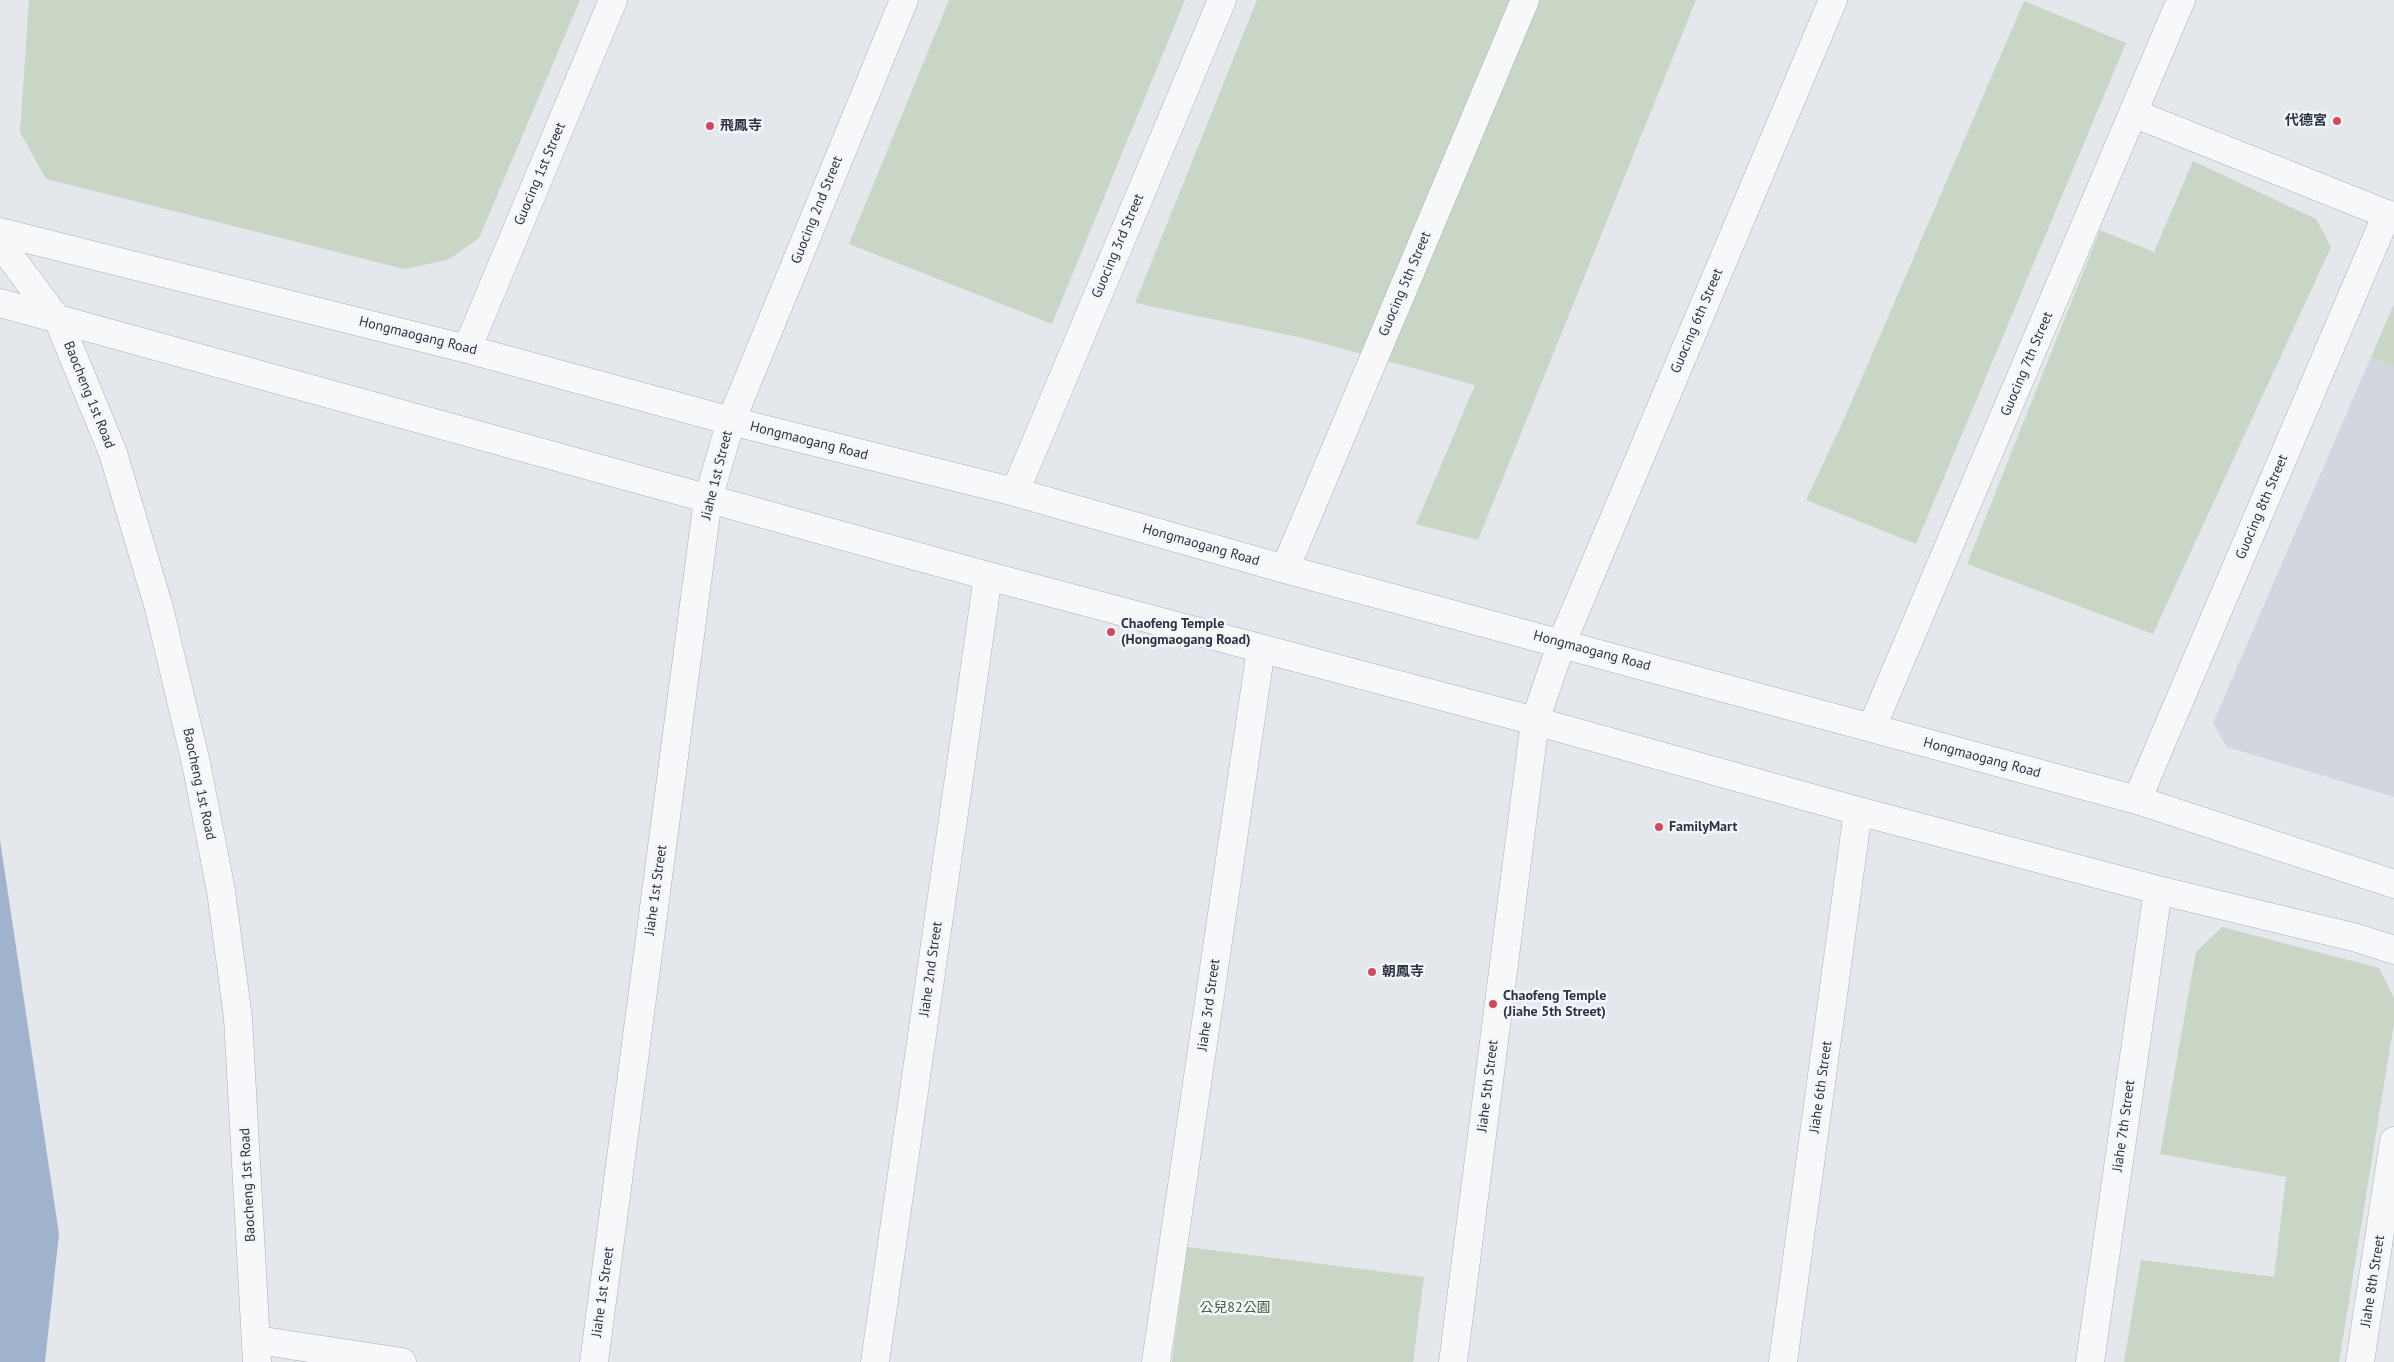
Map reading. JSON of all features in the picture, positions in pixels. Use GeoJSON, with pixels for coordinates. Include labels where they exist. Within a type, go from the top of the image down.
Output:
{"type":"FeatureCollection","features":[{"type":"Feature","properties":{"kind":"street","name":"Guocing 1st Street"},"geometry":{"type":"LineString","coordinates":[[467,349],[613,0]]}},
{"type":"Feature","properties":{"kind":"street","name":"Guocing 2nd Street"},"geometry":{"type":"LineString","coordinates":[[730,421],[904,0]]}},
{"type":"Feature","properties":{"kind":"street","name":"Guocing 3rd Street"},"geometry":{"type":"LineString","coordinates":[[1015,492],[1222,0]]}},
{"type":"Feature","properties":{"kind":"street","name":"Guocing 5th Street"},"geometry":{"type":"LineString","coordinates":[[1285,568],[1525,0]]}},
{"type":"Feature","properties":{"kind":"street","name":"Guocing 6th Street"},"geometry":{"type":"LineString","coordinates":[[1535,721],[1562,642],[1833,0]]}},
{"type":"Feature","properties":{"kind":"street","name":"Guocing 7th Street"},"geometry":{"type":"LineString","coordinates":[[1872,728],[2181,0]]}},
{"type":"Feature","properties":{"kind":"street"},"geometry":{"type":"LineString","coordinates":[[2133,113],[2390,215]]}},
{"type":"Feature","properties":{"kind":"street","name":"Guocing 8th Street"},"geometry":{"type":"LineString","coordinates":[[2137,800],[2390,215]]}},
{"type":"Feature","properties":{"kind":"street","name":"Hongmaogang Road"},"geometry":{"type":"LineString","coordinates":[[0,232],[467,349],[730,421],[1015,492],[1285,568],[2137,800],[2394,884]]}},
{"type":"Feature","properties":{"kind":"street","name":"Baocheng 1st Road"},"geometry":{"type":"LineString","coordinates":[[0,243],[60,322],[113,453],[158,608],[196,763],[220,882],[238,1018],[257,1351]]}},
{"type":"Feature","properties":{"kind":"street"},"geometry":{"type":"LineString","coordinates":[[0,304],[988,576],[1535,721],[1858,811],[2158,890],[2357,938],[2394,950]]}},
{"type":"Feature","properties":{"kind":"street","name":"Jiahe 1st Street"},"geometry":{"type":"LineString","coordinates":[[594,1362],[708,499],[730,421]]}},
{"type":"Feature","properties":{"kind":"street","name":"Jiahe 2nd Street"},"geometry":{"type":"LineString","coordinates":[[875,1362],[988,576]]}},
{"type":"Feature","properties":{"kind":"street","name":"Jiahe 3rd Street"},"geometry":{"type":"LineString","coordinates":[[1156,1362],[1261,648]]}},
{"type":"Feature","properties":{"kind":"street","name":"Jiahe 5th Street"},"geometry":{"type":"LineString","coordinates":[[1453,1362],[1535,721]]}},
{"type":"Feature","properties":{"kind":"street","name":"Jiahe 6th Street"},"geometry":{"type":"LineString","coordinates":[[1783,1362],[1858,811]]}},
{"type":"Feature","properties":{"kind":"street","name":"Jiahe 7th Street"},"geometry":{"type":"LineString","coordinates":[[2090,1362],[2158,890]]}},
{"type":"Feature","properties":{"kind":"street","name":"Jiahe 8th Street"},"geometry":{"type":"LineString","coordinates":[[2360,1362],[2394,1141]]}},
{"type":"Feature","properties":{"kind":"street"},"geometry":{"type":"LineString","coordinates":[[257,1351],[402,1362]]}},
{"type":"Feature","properties":{"kind":"shaded area"},"geometry":{"type":"Polygon","coordinates":[[[2371,357],[2394,367],[2394,797],[2227,747],[2213,723],[2371,357]]]}},
{"type":"Feature","properties":{"kind":"green space"},"geometry":{"type":"Polygon","coordinates":[[[29,0],[580,0],[479,238],[448,260],[404,269],[46,179],[20,132],[29,0]]]}},
{"type":"Feature","properties":{"kind":"green space"},"geometry":{"type":"Polygon","coordinates":[[[949,0],[1185,0],[1052,324],[849,244],[949,0]]]}},
{"type":"Feature","properties":{"kind":"green space"},"geometry":{"type":"Polygon","coordinates":[[[1257,0],[1696,0],[1478,540],[1416,524],[1475,385],[1303,338],[1135,303],[1257,0]]]}},
{"type":"Feature","properties":{"kind":"green space"},"geometry":{"type":"Polygon","coordinates":[[[2024,1],[2126,43],[1916,544],[1806,500],[1845,417],[2024,1]]]}},
{"type":"Feature","properties":{"kind":"green space"},"geometry":{"type":"Polygon","coordinates":[[[2193,161],[2316,219],[2331,247],[2153,634],[1967,564],[2100,230],[2154,252],[2193,161]]]}},
{"type":"Feature","properties":{"kind":"green space"},"geometry":{"type":"Polygon","coordinates":[[[2394,304],[2394,367],[2371,357],[2394,304]]]}},
{"type":"Feature","properties":{"kind":"green space"},"geometry":{"type":"Polygon","coordinates":[[[2222,927],[2379,968],[2394,998],[2394,1023],[2339,1362],[2124,1362],[2141,1260],[2274,1277],[2286,1177],[2160,1154],[2196,952],[2222,927]]]}},
{"type":"Feature","properties":{"kind":"green space","name":"公兒82公園"},"geometry":{"type":"Polygon","coordinates":[[[1187,1247],[1424,1277],[1413,1362],[1172,1362],[1187,1247]]]}},
{"type":"Feature","properties":{"kind":"water"},"geometry":{"type":"Polygon","coordinates":[[[0,840],[59,1234],[45,1362],[0,1362],[0,840]]]}},
{"type":"Feature","properties":{"kind":"place","name":"代德宮"},"geometry":{"type":"Point","coordinates":[2337,121]}},
{"type":"Feature","properties":{"kind":"place","name":"飛鳳寺"},"geometry":{"type":"Point","coordinates":[710,126]}},
{"type":"Feature","properties":{"kind":"place","name":"Chaofeng Temple (Hongmaogang Road)"},"geometry":{"type":"Point","coordinates":[1111,632]}},
{"type":"Feature","properties":{"kind":"place","name":"FamilyMart"},"geometry":{"type":"Point","coordinates":[1659,827]}},
{"type":"Feature","properties":{"kind":"place","name":"朝鳳寺"},"geometry":{"type":"Point","coordinates":[1372,972]}},
{"type":"Feature","properties":{"kind":"place","name":"Chaofeng Temple (Jiahe 5th Street)"},"geometry":{"type":"Point","coordinates":[1493,1004]}}]}
